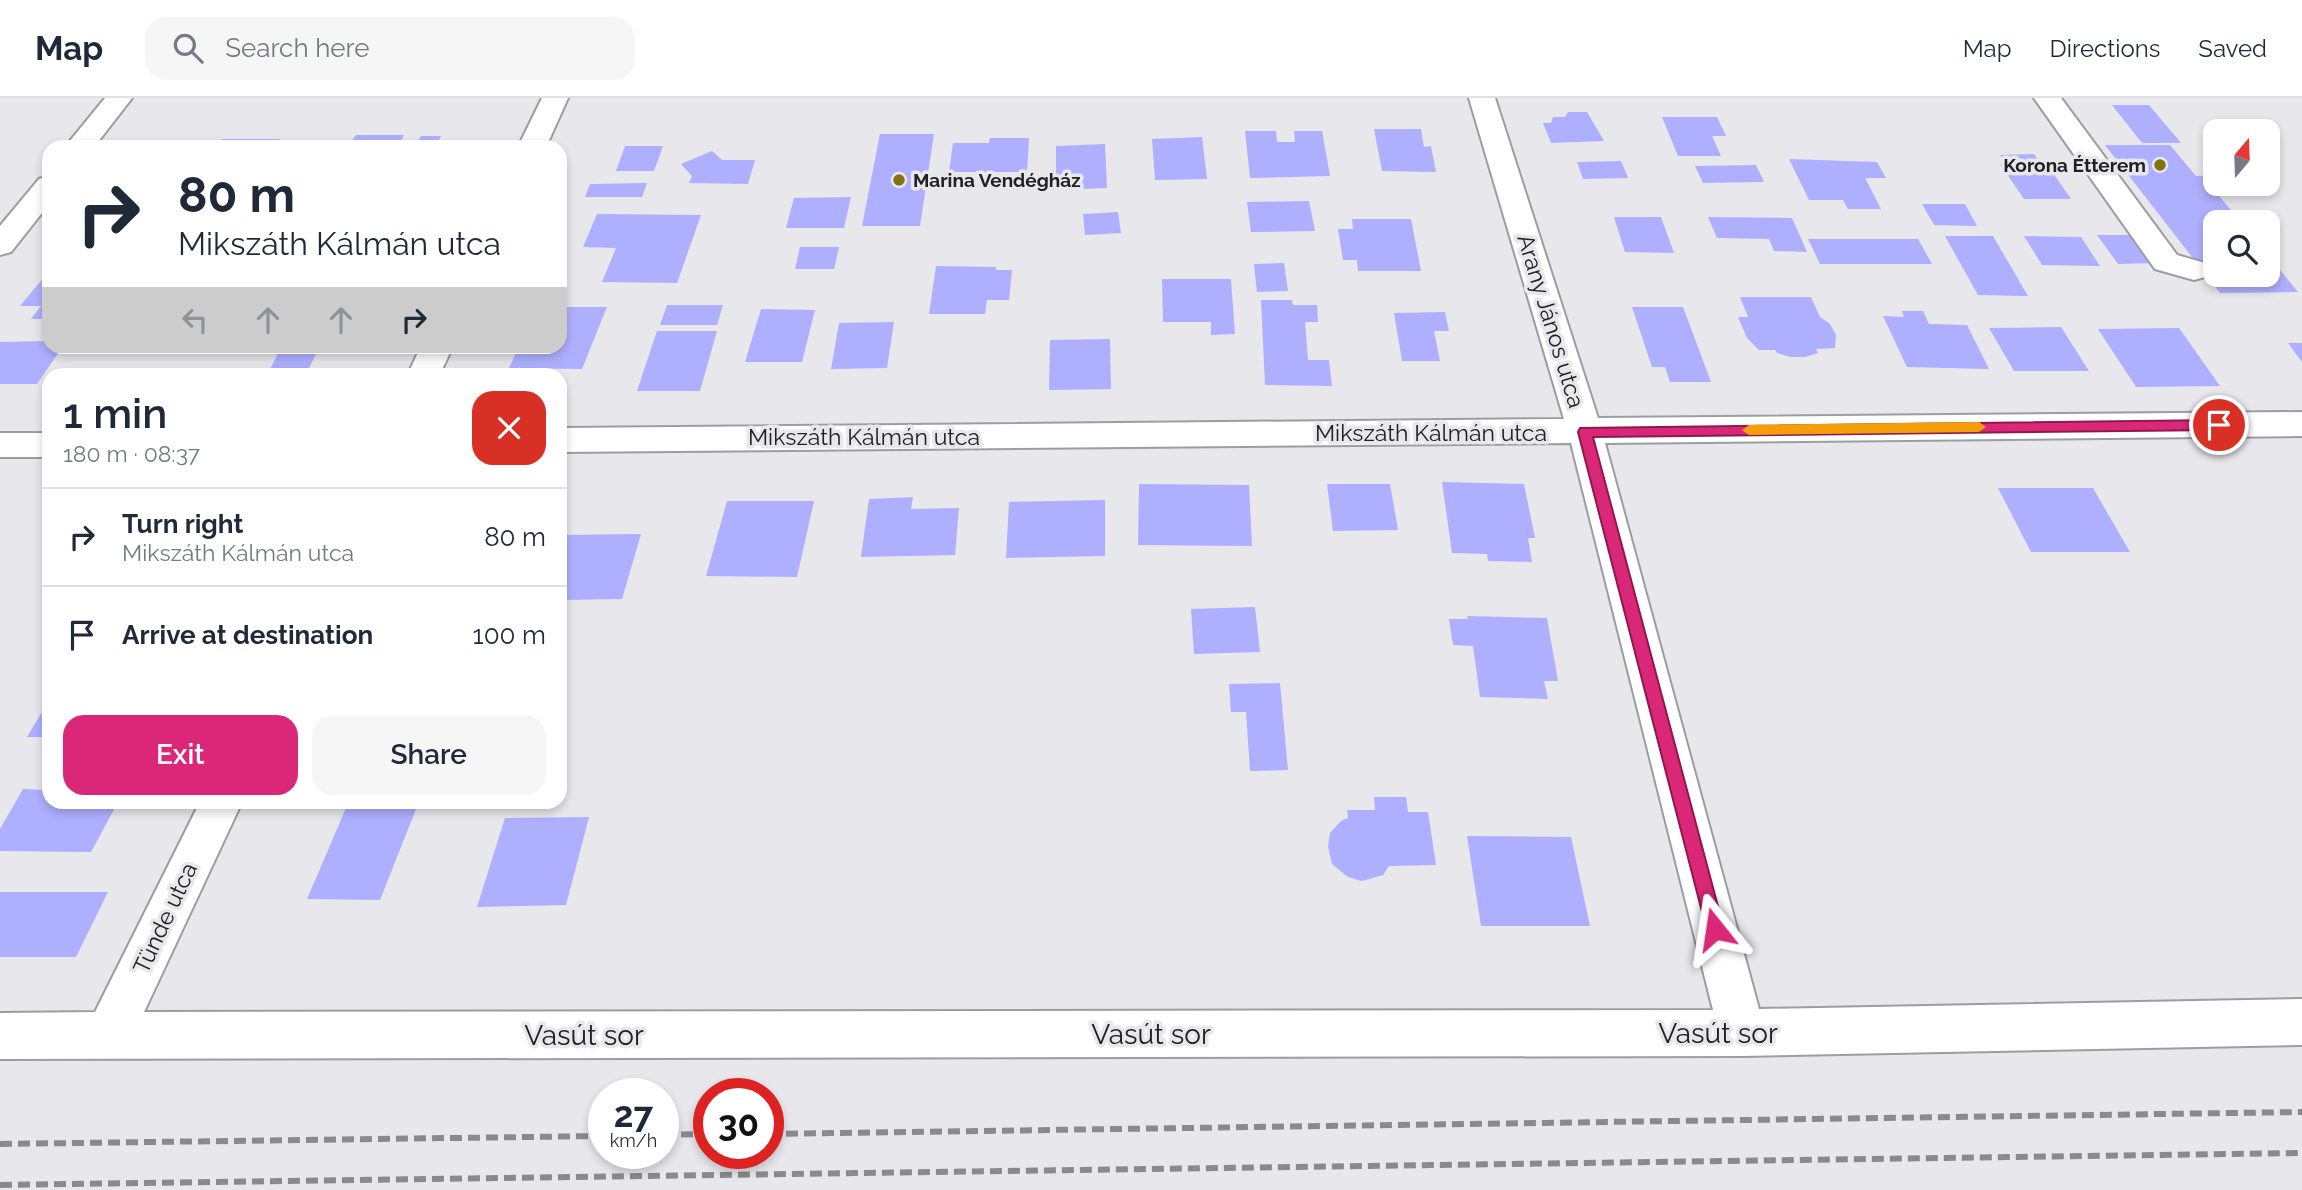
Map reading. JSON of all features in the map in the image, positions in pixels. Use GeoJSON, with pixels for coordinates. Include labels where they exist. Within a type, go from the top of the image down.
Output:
{"type":"FeatureCollection","features":[{"type":"Feature","properties":{"kind":"street"},"geometry":{"type":"LineString","coordinates":[[85,140],[119,98]]}},
{"type":"Feature","properties":{"kind":"street"},"geometry":{"type":"LineString","coordinates":[[534,140],[555,98]]}},
{"type":"Feature","properties":{"kind":"street","name":"Arany János utca"},"geometry":{"type":"LineString","coordinates":[[1482,98],[1585,432],[1742,1033]]}},
{"type":"Feature","properties":{"kind":"street"},"geometry":{"type":"LineString","coordinates":[[2046,98],[2166,262],[2194,270]]}},
{"type":"Feature","properties":{"kind":"street"},"geometry":{"type":"LineString","coordinates":[[0,245],[42,194]]}},
{"type":"Feature","properties":{"kind":"street","name":"Mikszáth Kálmán utca"},"geometry":{"type":"LineString","coordinates":[[567,440],[2302,424]]}},
{"type":"Feature","properties":{"kind":"street"},"geometry":{"type":"LineString","coordinates":[[0,445],[42,444]]}},
{"type":"Feature","properties":{"kind":"street","name":"Tünde utca"},"geometry":{"type":"LineString","coordinates":[[109,1035],[218,809]]}},
{"type":"Feature","properties":{"kind":"street","name":"Vasút sor"},"geometry":{"type":"LineString","coordinates":[[0,1036],[1742,1033],[2302,1022]]}},
{"type":"Feature","properties":{"kind":"building"},"geometry":{"type":"Polygon","coordinates":[[[2112,105],[2149,105],[2181,143],[2142,143],[2112,105]]]}},
{"type":"Feature","properties":{"kind":"building"},"geometry":{"type":"Polygon","coordinates":[[[1568,112],[1587,112],[1604,141],[1551,143],[1543,123],[1551,123],[1553,117],[1565,117],[1568,112]]]}},
{"type":"Feature","properties":{"kind":"building"},"geometry":{"type":"Polygon","coordinates":[[[1662,117],[1717,117],[1726,136],[1712,136],[1721,156],[1678,156],[1662,117]]]}},
{"type":"Feature","properties":{"kind":"building"},"geometry":{"type":"Polygon","coordinates":[[[1374,129],[1421,129],[1424,147],[1431,146],[1436,172],[1382,171],[1374,129]]]}},
{"type":"Feature","properties":{"kind":"building"},"geometry":{"type":"Polygon","coordinates":[[[1245,131],[1276,131],[1277,142],[1295,142],[1294,131],[1322,131],[1330,176],[1250,178],[1245,131]]]}},
{"type":"Feature","properties":{"kind":"building","name":"Marina Vendégház"},"geometry":{"type":"Polygon","coordinates":[[[880,134],[934,134],[920,226],[862,226],[880,134]]]}},
{"type":"Feature","properties":{"kind":"building"},"geometry":{"type":"Polygon","coordinates":[[[356,135],[404,135],[402,140],[353,140],[356,135]]]}},
{"type":"Feature","properties":{"kind":"building"},"geometry":{"type":"Polygon","coordinates":[[[421,136],[441,136],[439,140],[419,140],[421,136]]]}},
{"type":"Feature","properties":{"kind":"building"},"geometry":{"type":"Polygon","coordinates":[[[1202,137],[1207,179],[1155,180],[1152,139],[1202,137]]]}},
{"type":"Feature","properties":{"kind":"building"},"geometry":{"type":"Polygon","coordinates":[[[990,138],[1029,138],[1027,172],[949,172],[953,143],[989,143],[990,138]]]}},
{"type":"Feature","properties":{"kind":"building"},"geometry":{"type":"Polygon","coordinates":[[[222,139],[280,139],[279,140],[222,139]]]}},
{"type":"Feature","properties":{"kind":"building"},"geometry":{"type":"Polygon","coordinates":[[[1105,144],[1107,188],[1056,190],[1056,146],[1105,144]]]}},
{"type":"Feature","properties":{"kind":"building"},"geometry":{"type":"Polygon","coordinates":[[[2105,145],[2170,145],[2196,176],[2203,176],[2203,196],[2219,196],[2231,210],[2203,210],[2203,271],[2105,145]]]}},
{"type":"Feature","properties":{"kind":"building"},"geometry":{"type":"Polygon","coordinates":[[[625,146],[663,146],[654,171],[616,171],[625,146]]]}},
{"type":"Feature","properties":{"kind":"building"},"geometry":{"type":"Polygon","coordinates":[[[712,151],[722,160],[755,160],[748,184],[689,183],[692,176],[681,164],[712,151]]]}},
{"type":"Feature","properties":{"kind":"building"},"geometry":{"type":"Polygon","coordinates":[[[2034,154],[2040,163],[2046,163],[2071,199],[2024,199],[2000,164],[2006,164],[2000,155],[2034,154]]]}},
{"type":"Feature","properties":{"kind":"building"},"geometry":{"type":"Polygon","coordinates":[[[1789,159],[1877,162],[1886,178],[1865,178],[1881,209],[1848,209],[1843,200],[1809,200],[1789,159]]]}},
{"type":"Feature","properties":{"kind":"building"},"geometry":{"type":"Polygon","coordinates":[[[1621,161],[1628,178],[1583,179],[1577,162],[1621,161]]]}},
{"type":"Feature","properties":{"kind":"building"},"geometry":{"type":"Polygon","coordinates":[[[1756,165],[1764,182],[1703,183],[1695,166],[1756,165]]]}},
{"type":"Feature","properties":{"kind":"building"},"geometry":{"type":"Polygon","coordinates":[[[647,183],[642,197],[585,197],[590,184],[647,183]]]}},
{"type":"Feature","properties":{"kind":"building"},"geometry":{"type":"Polygon","coordinates":[[[851,197],[844,228],[786,228],[794,198],[851,197]]]}},
{"type":"Feature","properties":{"kind":"building"},"geometry":{"type":"Polygon","coordinates":[[[1309,201],[1315,231],[1251,232],[1247,202],[1309,201]]]}},
{"type":"Feature","properties":{"kind":"building"},"geometry":{"type":"Polygon","coordinates":[[[1922,204],[1965,204],[1977,226],[1934,225],[1922,204]]]}},
{"type":"Feature","properties":{"kind":"building"},"geometry":{"type":"Polygon","coordinates":[[[1118,212],[1121,233],[1085,235],[1083,214],[1118,212]]]}},
{"type":"Feature","properties":{"kind":"building"},"geometry":{"type":"Polygon","coordinates":[[[597,214],[701,215],[677,283],[602,282],[616,248],[583,247],[597,214]]]}},
{"type":"Feature","properties":{"kind":"building"},"geometry":{"type":"Polygon","coordinates":[[[1614,217],[1661,217],[1674,253],[1625,252],[1614,217]]]}},
{"type":"Feature","properties":{"kind":"building"},"geometry":{"type":"Polygon","coordinates":[[[1708,217],[1792,218],[1807,252],[1774,251],[1769,239],[1717,238],[1708,217]]]}},
{"type":"Feature","properties":{"kind":"building"},"geometry":{"type":"Polygon","coordinates":[[[1352,219],[1411,219],[1421,271],[1358,271],[1357,260],[1343,260],[1338,229],[1353,229],[1352,219]]]}},
{"type":"Feature","properties":{"kind":"building"},"geometry":{"type":"Polygon","coordinates":[[[2097,235],[2135,235],[2156,263],[2118,264],[2097,235]]]}},
{"type":"Feature","properties":{"kind":"building"},"geometry":{"type":"Polygon","coordinates":[[[1945,236],[1993,236],[2028,296],[1978,295],[1945,236]]]}},
{"type":"Feature","properties":{"kind":"building"},"geometry":{"type":"Polygon","coordinates":[[[2024,236],[2081,237],[2100,266],[2042,265],[2024,236]]]}},
{"type":"Feature","properties":{"kind":"building"},"geometry":{"type":"Polygon","coordinates":[[[1808,239],[1918,239],[1932,264],[1820,264],[1808,239]]]}},
{"type":"Feature","properties":{"kind":"building"},"geometry":{"type":"Polygon","coordinates":[[[800,247],[839,247],[834,269],[795,269],[800,247]]]}},
{"type":"Feature","properties":{"kind":"building"},"geometry":{"type":"Polygon","coordinates":[[[1284,263],[1288,291],[1257,292],[1254,264],[1284,263]]]}},
{"type":"Feature","properties":{"kind":"building"},"geometry":{"type":"Polygon","coordinates":[[[936,266],[996,267],[996,270],[1012,270],[1009,300],[987,300],[985,314],[929,314],[936,266]]]}},
{"type":"Feature","properties":{"kind":"building"},"geometry":{"type":"Polygon","coordinates":[[[2280,270],[2298,292],[2220,293],[2215,287],[2280,287],[2280,270]]]}},
{"type":"Feature","properties":{"kind":"building"},"geometry":{"type":"Polygon","coordinates":[[[42,279],[42,319],[31,319],[41,306],[20,306],[42,279]]]}},
{"type":"Feature","properties":{"kind":"building"},"geometry":{"type":"Polygon","coordinates":[[[1162,279],[1231,279],[1235,334],[1211,335],[1211,322],[1163,322],[1162,279]]]}},
{"type":"Feature","properties":{"kind":"building"},"geometry":{"type":"Polygon","coordinates":[[[1740,297],[1811,297],[1820,317],[1830,324],[1836,335],[1835,348],[1816,349],[1818,353],[1805,357],[1791,357],[1775,350],[1759,350],[1747,338],[1738,317],[1748,317],[1740,297]]]}},
{"type":"Feature","properties":{"kind":"building"},"geometry":{"type":"Polygon","coordinates":[[[1261,300],[1292,300],[1293,305],[1317,305],[1318,322],[1305,322],[1308,360],[1329,360],[1332,386],[1265,385],[1261,300]]]}},
{"type":"Feature","properties":{"kind":"building"},"geometry":{"type":"Polygon","coordinates":[[[667,305],[723,305],[717,325],[660,325],[667,305]]]}},
{"type":"Feature","properties":{"kind":"building"},"geometry":{"type":"Polygon","coordinates":[[[567,307],[607,307],[582,369],[509,368],[515,354],[567,354],[567,307]]]}},
{"type":"Feature","properties":{"kind":"building"},"geometry":{"type":"Polygon","coordinates":[[[1632,307],[1683,307],[1711,382],[1670,382],[1665,367],[1652,367],[1632,307]]]}},
{"type":"Feature","properties":{"kind":"building"},"geometry":{"type":"Polygon","coordinates":[[[761,309],[815,310],[802,362],[745,362],[761,309]]]}},
{"type":"Feature","properties":{"kind":"building"},"geometry":{"type":"Polygon","coordinates":[[[1902,311],[1923,311],[1929,324],[1967,325],[1989,369],[1907,367],[1883,316],[1904,317],[1902,311]]]}},
{"type":"Feature","properties":{"kind":"building"},"geometry":{"type":"Polygon","coordinates":[[[1445,312],[1449,331],[1434,331],[1440,361],[1402,361],[1394,313],[1445,312]]]}},
{"type":"Feature","properties":{"kind":"building"},"geometry":{"type":"Polygon","coordinates":[[[894,322],[887,368],[831,369],[839,323],[894,322]]]}},
{"type":"Feature","properties":{"kind":"building"},"geometry":{"type":"Polygon","coordinates":[[[2061,327],[2089,371],[2014,371],[1989,328],[2061,327]]]}},
{"type":"Feature","properties":{"kind":"building"},"geometry":{"type":"Polygon","coordinates":[[[2179,328],[2220,386],[2136,387],[2098,329],[2179,328]]]}},
{"type":"Feature","properties":{"kind":"building"},"geometry":{"type":"Polygon","coordinates":[[[657,331],[717,331],[700,391],[637,391],[657,331]]]}},
{"type":"Feature","properties":{"kind":"building"},"geometry":{"type":"Polygon","coordinates":[[[1110,339],[1111,389],[1049,390],[1050,340],[1110,339]]]}},
{"type":"Feature","properties":{"kind":"building"},"geometry":{"type":"Polygon","coordinates":[[[42,341],[42,354],[58,354],[48,368],[42,368],[42,377],[37,384],[0,384],[0,342],[42,341]]]}},
{"type":"Feature","properties":{"kind":"building"},"geometry":{"type":"Polygon","coordinates":[[[2288,343],[2302,343],[2302,362],[2288,343]]]}},
{"type":"Feature","properties":{"kind":"building"},"geometry":{"type":"Polygon","coordinates":[[[278,354],[316,354],[309,368],[271,368],[278,354]]]}},
{"type":"Feature","properties":{"kind":"building"},"geometry":{"type":"Polygon","coordinates":[[[1442,482],[1524,484],[1535,538],[1528,538],[1532,562],[1488,561],[1487,554],[1452,553],[1442,482]]]}},
{"type":"Feature","properties":{"kind":"building"},"geometry":{"type":"Polygon","coordinates":[[[1139,484],[1249,485],[1252,546],[1138,545],[1139,484]]]}},
{"type":"Feature","properties":{"kind":"building"},"geometry":{"type":"Polygon","coordinates":[[[1327,484],[1390,484],[1398,530],[1333,531],[1327,484]]]}},
{"type":"Feature","properties":{"kind":"building"},"geometry":{"type":"Polygon","coordinates":[[[1998,488],[2093,488],[2130,552],[2031,552],[1998,488]]]}},
{"type":"Feature","properties":{"kind":"building"},"geometry":{"type":"Polygon","coordinates":[[[913,497],[911,509],[959,508],[955,555],[861,557],[869,499],[913,497]]]}},
{"type":"Feature","properties":{"kind":"building"},"geometry":{"type":"Polygon","coordinates":[[[1105,500],[1105,556],[1006,558],[1009,502],[1105,500]]]}},
{"type":"Feature","properties":{"kind":"building"},"geometry":{"type":"Polygon","coordinates":[[[727,501],[814,501],[797,577],[706,576],[727,501]]]}},
{"type":"Feature","properties":{"kind":"building"},"geometry":{"type":"Polygon","coordinates":[[[641,534],[622,599],[567,600],[567,535],[641,534]]]}},
{"type":"Feature","properties":{"kind":"building"},"geometry":{"type":"Polygon","coordinates":[[[1255,607],[1260,652],[1194,654],[1191,609],[1255,607]]]}},
{"type":"Feature","properties":{"kind":"building"},"geometry":{"type":"Polygon","coordinates":[[[1467,616],[1547,618],[1558,681],[1544,681],[1548,699],[1480,697],[1473,646],[1453,645],[1449,619],[1468,619],[1467,616]]]}},
{"type":"Feature","properties":{"kind":"building"},"geometry":{"type":"Polygon","coordinates":[[[1280,683],[1288,770],[1250,771],[1246,712],[1231,712],[1229,684],[1280,683]]]}},
{"type":"Feature","properties":{"kind":"building"},"geometry":{"type":"Polygon","coordinates":[[[42,712],[42,737],[27,737],[42,712]]]}},
{"type":"Feature","properties":{"kind":"building"},"geometry":{"type":"Polygon","coordinates":[[[23,789],[42,790],[42,809],[114,809],[91,852],[0,851],[0,829],[23,789]]]}},
{"type":"Feature","properties":{"kind":"building"},"geometry":{"type":"Polygon","coordinates":[[[1374,797],[1406,797],[1408,812],[1428,812],[1436,865],[1389,866],[1383,875],[1362,881],[1348,877],[1332,864],[1328,847],[1330,833],[1341,821],[1348,818],[1347,810],[1375,810],[1374,797]]]}},
{"type":"Feature","properties":{"kind":"building"},"geometry":{"type":"Polygon","coordinates":[[[346,809],[416,809],[380,900],[307,899],[346,809]]]}},
{"type":"Feature","properties":{"kind":"building"},"geometry":{"type":"Polygon","coordinates":[[[589,817],[566,905],[477,907],[505,818],[589,817]]]}},
{"type":"Feature","properties":{"kind":"building"},"geometry":{"type":"Polygon","coordinates":[[[1467,836],[1571,837],[1590,926],[1481,926],[1467,836]]]}},
{"type":"Feature","properties":{"kind":"building"},"geometry":{"type":"Polygon","coordinates":[[[0,892],[108,892],[76,957],[0,957],[0,892]]]}},
{"type":"Feature","properties":{"kind":"railway"},"geometry":{"type":"LineString","coordinates":[[784,1134],[2302,1112]]}},
{"type":"Feature","properties":{"kind":"railway"},"geometry":{"type":"LineString","coordinates":[[679,1135],[693,1134]]}},
{"type":"Feature","properties":{"kind":"railway"},"geometry":{"type":"LineString","coordinates":[[0,1144],[588,1136]]}},
{"type":"Feature","properties":{"kind":"railway"},"geometry":{"type":"LineString","coordinates":[[0,1185],[2302,1153]]}},
{"type":"Feature","properties":{"kind":"slow traffic"},"geometry":{"type":"LineString","coordinates":[[1749,430],[1979,427]]}},
{"type":"Feature","properties":{"kind":"place","name":"Korona Étterem"},"geometry":{"type":"Point","coordinates":[2160,165]}},
{"type":"Feature","properties":{"kind":"place","name":"Marina Vendégház"},"geometry":{"type":"Point","coordinates":[899,180]}},
{"type":"Feature","properties":{"kind":"route"},"geometry":{"type":"LineString","coordinates":[[1715,929],[1585,432],[2219,425]]}}]}
